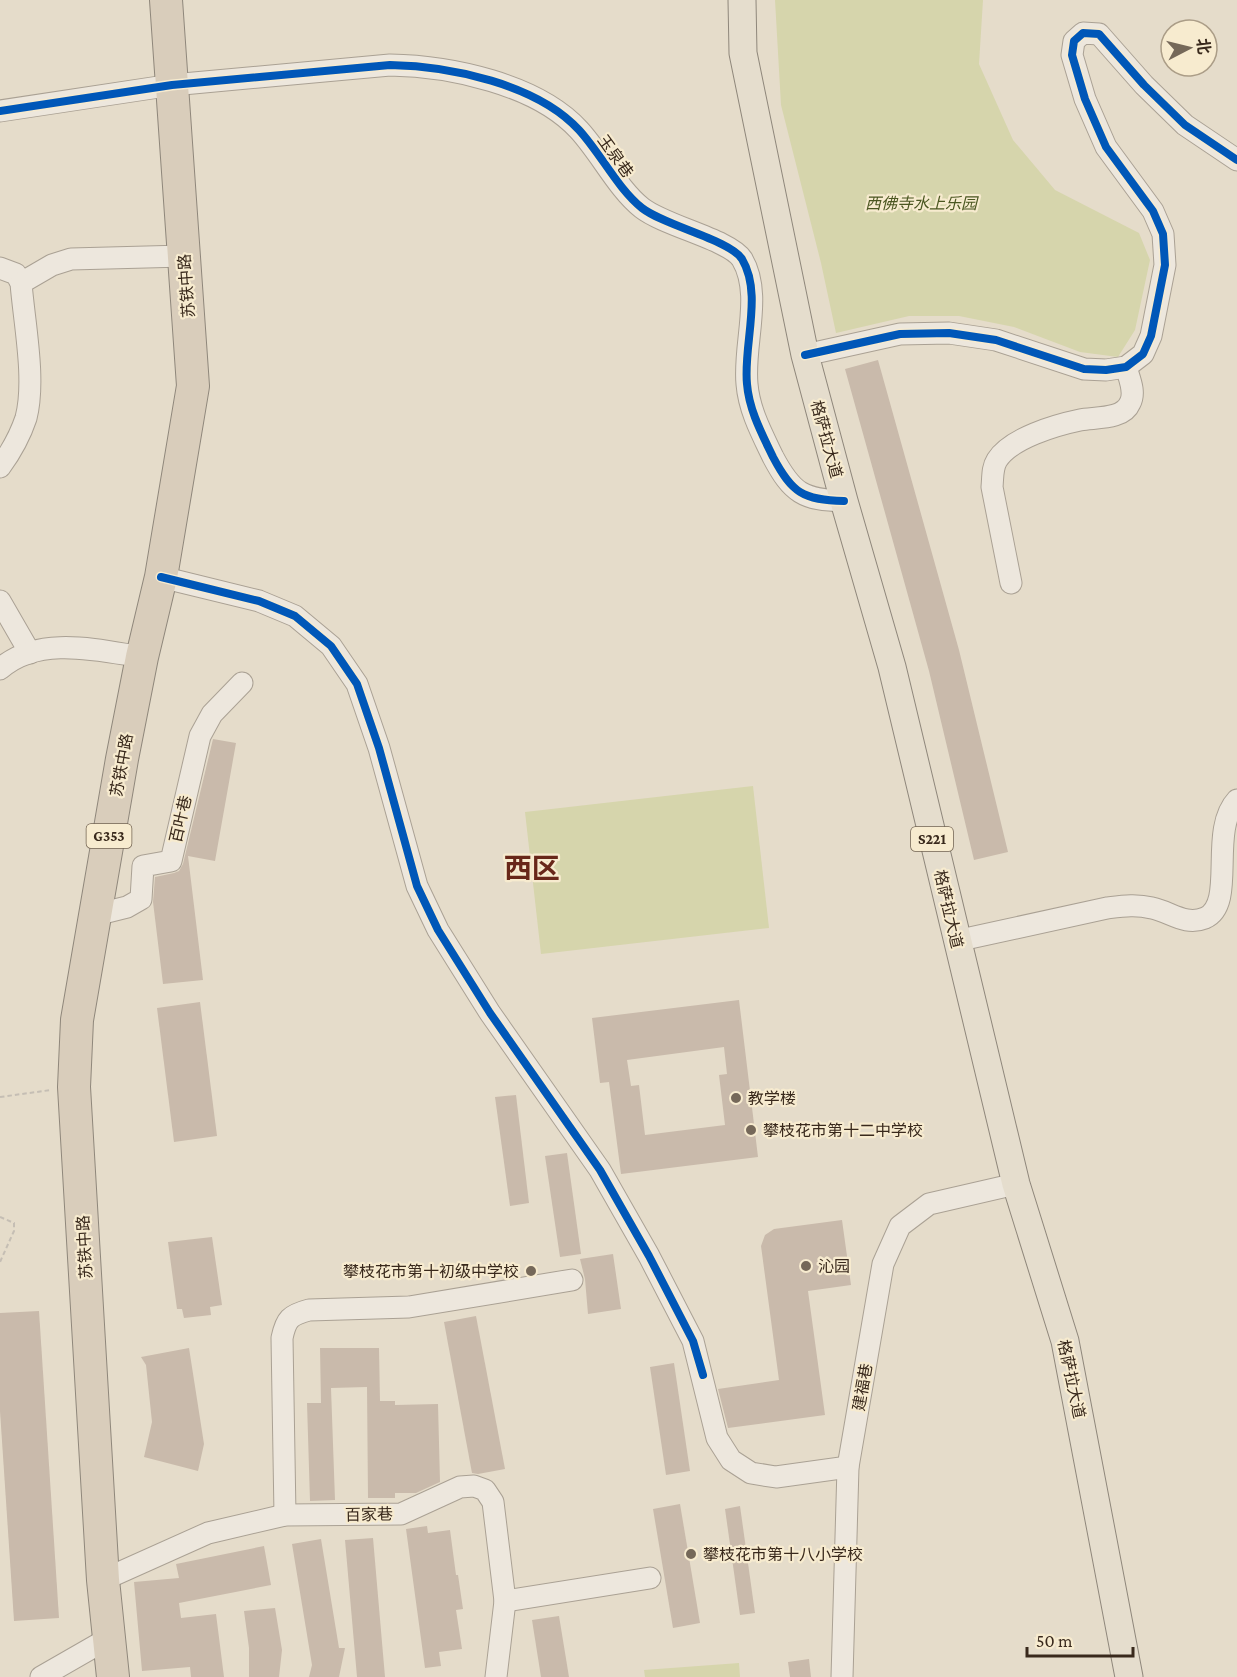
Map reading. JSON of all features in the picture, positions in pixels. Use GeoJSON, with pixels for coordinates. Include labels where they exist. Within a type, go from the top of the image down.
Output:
{"type":"FeatureCollection","features":[{"type":"Feature","properties":{"kind":"highway","name":"苏铁中路"},"geometry":{"type":"LineString","coordinates":[[114,1677],[104,1580],[74,1087],[76,1020],[142,657],[161,577],[193,386],[166,0]]}},
{"type":"Feature","properties":{"kind":"main road","name":"格萨拉大道"},"geometry":{"type":"LineString","coordinates":[[742,0],[743,53],[804,355],[892,667],[1016,1184],[1065,1341],[1129,1677]]}},
{"type":"Feature","properties":{"kind":"street"},"geometry":{"type":"LineString","coordinates":[[804,355],[900,334],[949,333],[996,340],[1084,369],[1106,370],[1126,367],[1143,354],[1151,336],[1165,265],[1163,234],[1153,212],[1106,147],[1085,99],[1072,55],[1074,41],[1083,33],[1099,34],[1144,85],[1185,125],[1237,160]]}},
{"type":"Feature","properties":{"kind":"street","name":"玉泉巷"},"geometry":{"type":"LineString","coordinates":[[0,111],[172,85],[390,65],[453,70],[524,93],[555,110],[578,128],[624,190],[642,208],[673,225],[728,246],[741,257],[749,274],[752,293],[746,360],[747,387],[758,427],[784,478],[800,494],[822,501],[844,501]]}},
{"type":"Feature","properties":{"kind":"street"},"geometry":{"type":"LineString","coordinates":[[21,283],[52,265],[71,259],[184,256]]}},
{"type":"Feature","properties":{"kind":"street"},"geometry":{"type":"LineString","coordinates":[[0,268],[16,274],[21,283],[30,384],[26,417],[14,447],[0,467]]}},
{"type":"Feature","properties":{"kind":"street"},"geometry":{"type":"LineString","coordinates":[[1011,583],[993,487],[993,472],[997,460],[1019,441],[1049,429],[1114,415],[1126,410],[1132,401],[1132,389],[1126,367]]}},
{"type":"Feature","properties":{"kind":"street"},"geometry":{"type":"LineString","coordinates":[[161,577],[259,601],[295,615],[331,646],[357,684],[379,747],[417,886],[438,930],[490,1012],[600,1170],[650,1256],[693,1341],[717,1438],[731,1460],[751,1473],[776,1477],[848,1467]]}},
{"type":"Feature","properties":{"kind":"street"},"geometry":{"type":"LineString","coordinates":[[0,601],[30,652]]}},
{"type":"Feature","properties":{"kind":"street"},"geometry":{"type":"LineString","coordinates":[[0,669],[6,663],[30,652],[56,648],[86,648],[142,657]]}},
{"type":"Feature","properties":{"kind":"street","name":"百叶巷"},"geometry":{"type":"LineString","coordinates":[[95,915],[127,907],[141,899],[143,866],[171,861],[200,736],[212,714],[242,683]]}},
{"type":"Feature","properties":{"kind":"street"},"geometry":{"type":"LineString","coordinates":[[956,941],[1107,908],[1132,905],[1154,908],[1178,919],[1194,921],[1208,917],[1218,906],[1224,891],[1223,834],[1227,816],[1237,800]]}},
{"type":"Feature","properties":{"kind":"street","name":"建福巷"},"geometry":{"type":"LineString","coordinates":[[842,1677],[848,1467],[883,1264],[900,1226],[929,1204],[1016,1184]]}},
{"type":"Feature","properties":{"kind":"street"},"geometry":{"type":"LineString","coordinates":[[285,1515],[282,1338],[286,1323],[295,1314],[309,1310],[409,1306],[572,1280]]}},
{"type":"Feature","properties":{"kind":"street","name":"百家巷"},"geometry":{"type":"LineString","coordinates":[[104,1580],[208,1533],[285,1515],[401,1514],[459,1487],[474,1486],[485,1490],[493,1502],[505,1601],[496,1677]]}},
{"type":"Feature","properties":{"kind":"street"},"geometry":{"type":"LineString","coordinates":[[505,1601],[650,1578]]}},
{"type":"Feature","properties":{"kind":"street"},"geometry":{"type":"LineString","coordinates":[[41,1677],[109,1638]]}},
{"type":"Feature","properties":{"kind":"path"},"geometry":{"type":"LineString","coordinates":[[0,1097],[74,1087]]}},
{"type":"Feature","properties":{"kind":"path"},"geometry":{"type":"LineString","coordinates":[[0,1217],[14,1223],[14,1231],[0,1262]]}},
{"type":"Feature","properties":{"kind":"green space","name":"西佛寺水上乐园"},"geometry":{"type":"Polygon","coordinates":[[[775,0],[983,0],[979,64],[1013,140],[1055,190],[1139,233],[1150,260],[1135,330],[1118,357],[1080,352],[1014,327],[959,316],[909,316],[836,333],[821,263],[781,105],[775,0]]]}},
{"type":"Feature","properties":{"kind":"green space"},"geometry":{"type":"Polygon","coordinates":[[[753,786],[769,928],[541,954],[525,812],[753,786]]]}},
{"type":"Feature","properties":{"kind":"green space"},"geometry":{"type":"Polygon","coordinates":[[[739,1663],[740,1677],[645,1677],[644,1670],[739,1663]]]}},
{"type":"Feature","properties":{"kind":"building"},"geometry":{"type":"Polygon","coordinates":[[[878,360],[959,650],[1008,852],[974,860],[929,671],[845,369],[878,360]]]}},
{"type":"Feature","properties":{"kind":"building"},"geometry":{"type":"Polygon","coordinates":[[[213,739],[236,743],[215,861],[188,856],[203,980],[163,984],[153,902],[155,877],[179,871],[183,864],[213,739]]]}},
{"type":"Feature","properties":{"kind":"building","name":"教学楼"},"geometry":{"type":"Polygon","coordinates":[[[739,1000],[758,1157],[621,1174],[609,1082],[600,1083],[592,1018],[739,1000]],[[724,1047],[627,1060],[631,1086],[639,1085],[645,1135],[725,1125],[719,1075],[727,1074],[724,1047]]]}},
{"type":"Feature","properties":{"kind":"building"},"geometry":{"type":"Polygon","coordinates":[[[200,1002],[217,1136],[174,1142],[157,1008],[200,1002]]]}},
{"type":"Feature","properties":{"kind":"building"},"geometry":{"type":"Polygon","coordinates":[[[516,1095],[529,1203],[510,1206],[495,1097],[516,1095]]]}},
{"type":"Feature","properties":{"kind":"building"},"geometry":{"type":"Polygon","coordinates":[[[567,1153],[581,1254],[560,1257],[545,1156],[567,1153]]]}},
{"type":"Feature","properties":{"kind":"building"},"geometry":{"type":"Polygon","coordinates":[[[842,1220],[851,1285],[808,1291],[825,1415],[728,1428],[718,1389],[779,1380],[761,1246],[765,1235],[774,1229],[842,1220]]]}},
{"type":"Feature","properties":{"kind":"building"},"geometry":{"type":"Polygon","coordinates":[[[212,1237],[222,1305],[210,1307],[211,1315],[184,1318],[182,1309],[177,1309],[168,1242],[212,1237]]]}},
{"type":"Feature","properties":{"kind":"building"},"geometry":{"type":"Polygon","coordinates":[[[613,1254],[621,1309],[588,1314],[585,1279],[580,1259],[613,1254]]]}},
{"type":"Feature","properties":{"kind":"building"},"geometry":{"type":"Polygon","coordinates":[[[39,1311],[59,1618],[14,1621],[0,1411],[0,1313],[39,1311]]]}},
{"type":"Feature","properties":{"kind":"building"},"geometry":{"type":"Polygon","coordinates":[[[476,1316],[505,1469],[478,1474],[472,1473],[444,1322],[476,1316]]]}},
{"type":"Feature","properties":{"kind":"building"},"geometry":{"type":"Polygon","coordinates":[[[189,1348],[204,1444],[198,1471],[144,1457],[152,1422],[146,1365],[141,1357],[189,1348]]]}},
{"type":"Feature","properties":{"kind":"building"},"geometry":{"type":"Polygon","coordinates":[[[320,1348],[379,1348],[380,1401],[395,1401],[395,1405],[438,1404],[440,1482],[416,1493],[395,1493],[395,1498],[368,1498],[367,1387],[331,1388],[335,1500],[310,1501],[307,1403],[321,1403],[320,1348]]]}},
{"type":"Feature","properties":{"kind":"building"},"geometry":{"type":"Polygon","coordinates":[[[674,1363],[690,1471],[666,1475],[650,1367],[674,1363]]]}},
{"type":"Feature","properties":{"kind":"building"},"geometry":{"type":"Polygon","coordinates":[[[680,1504],[700,1623],[673,1628],[653,1509],[680,1504]]]}},
{"type":"Feature","properties":{"kind":"building"},"geometry":{"type":"Polygon","coordinates":[[[740,1506],[755,1613],[740,1615],[725,1509],[740,1506]]]}},
{"type":"Feature","properties":{"kind":"building"},"geometry":{"type":"Polygon","coordinates":[[[427,1526],[428,1533],[450,1530],[463,1609],[456,1610],[462,1649],[439,1652],[441,1666],[425,1668],[406,1529],[427,1526]]]}},
{"type":"Feature","properties":{"kind":"building"},"geometry":{"type":"Polygon","coordinates":[[[373,1538],[385,1677],[357,1677],[345,1540],[373,1538]]]}},
{"type":"Feature","properties":{"kind":"building"},"geometry":{"type":"Polygon","coordinates":[[[321,1539],[339,1648],[345,1648],[339,1677],[309,1677],[312,1665],[292,1544],[321,1539]]]}},
{"type":"Feature","properties":{"kind":"building"},"geometry":{"type":"Polygon","coordinates":[[[264,1546],[271,1585],[179,1603],[181,1618],[216,1614],[224,1677],[191,1677],[190,1667],[142,1671],[134,1582],[179,1578],[176,1564],[264,1546]]]}},
{"type":"Feature","properties":{"kind":"building"},"geometry":{"type":"Polygon","coordinates":[[[275,1608],[282,1650],[279,1677],[249,1677],[249,1648],[244,1611],[275,1608]]]}},
{"type":"Feature","properties":{"kind":"building"},"geometry":{"type":"Polygon","coordinates":[[[559,1616],[569,1677],[541,1677],[532,1620],[559,1616]]]}},
{"type":"Feature","properties":{"kind":"building"},"geometry":{"type":"Polygon","coordinates":[[[809,1659],[811,1677],[790,1677],[788,1662],[809,1659]]]}},
{"type":"Feature","properties":{"kind":"cycle path"},"geometry":{"type":"LineString","coordinates":[[805,355],[900,334],[949,333],[996,340],[1084,369],[1106,370],[1126,367],[1143,354],[1151,336],[1165,265],[1163,234],[1153,211],[1106,147],[1085,99],[1072,55],[1074,41],[1083,33],[1099,34],[1144,85],[1185,125],[1237,160]]}},
{"type":"Feature","properties":{"kind":"cycle path"},"geometry":{"type":"LineString","coordinates":[[0,111],[172,85],[390,65],[439,69],[517,89],[561,114],[579,130],[625,191],[642,208],[652,215],[725,246],[742,259],[748,273],[752,304],[746,369],[747,384],[750,403],[757,422],[773,457],[793,486],[800,492],[818,499],[844,501]]}},
{"type":"Feature","properties":{"kind":"cycle path"},"geometry":{"type":"LineString","coordinates":[[161,577],[259,601],[295,616],[331,646],[357,684],[379,748],[417,886],[438,930],[490,1013],[600,1170],[649,1256],[693,1341],[703,1375]]}},
{"type":"Feature","properties":{"kind":"place","name":"教学楼"},"geometry":{"type":"Point","coordinates":[736,1098]}},
{"type":"Feature","properties":{"kind":"place","name":"攀枝花市第十二中学校"},"geometry":{"type":"Point","coordinates":[751,1130]}},
{"type":"Feature","properties":{"kind":"place","name":"沁园"},"geometry":{"type":"Point","coordinates":[806,1266]}},
{"type":"Feature","properties":{"kind":"place","name":"攀枝花市第十初级中学校"},"geometry":{"type":"Point","coordinates":[531,1271]}},
{"type":"Feature","properties":{"kind":"place","name":"攀枝花市第十八小学校"},"geometry":{"type":"Point","coordinates":[691,1554]}},
{"type":"Feature","properties":{"kind":"district","name":"西区"},"geometry":{"type":"Point","coordinates":[532,868]}}]}
